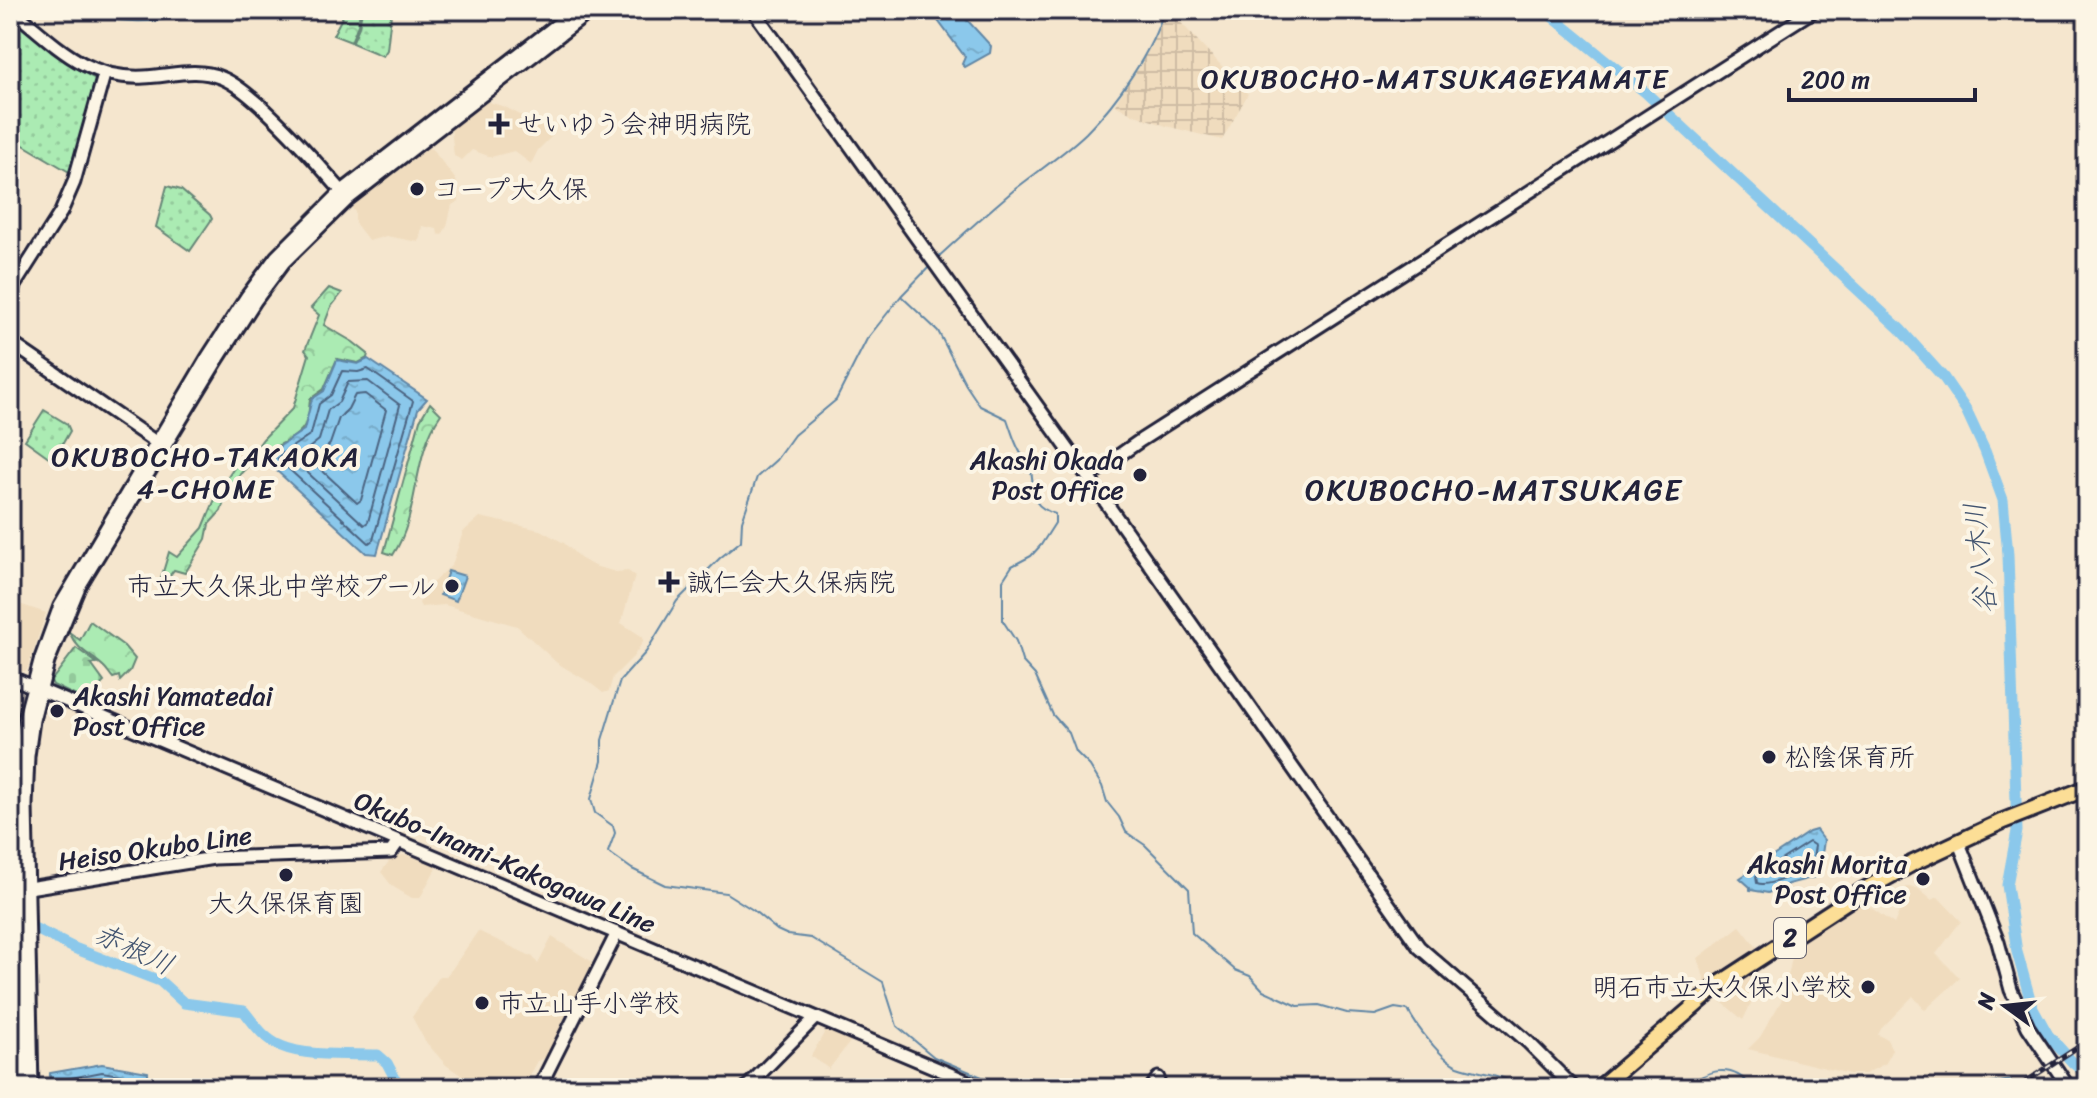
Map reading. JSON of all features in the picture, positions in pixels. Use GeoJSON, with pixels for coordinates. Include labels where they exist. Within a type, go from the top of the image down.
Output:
{"type":"FeatureCollection","features":[{"type":"Feature","properties":{"kind":"highway","name":"2"},"geometry":{"type":"LineString","coordinates":[[1599,1088],[1721,983],[1864,890],[2003,821],[2087,788]]}},
{"type":"Feature","properties":{"kind":"street"},"geometry":{"type":"LineString","coordinates":[[12,10],[76,61],[104,75],[148,77],[187,72],[211,75],[232,83],[262,108],[345,195]]}},
{"type":"Feature","properties":{"kind":"street"},"geometry":{"type":"LineString","coordinates":[[32,1088],[27,1055],[18,890],[17,806],[20,755],[48,634],[60,606],[160,445],[247,296],[276,257],[345,195],[576,10]]}},
{"type":"Feature","properties":{"kind":"street"},"geometry":{"type":"LineString","coordinates":[[345,195],[592,10]]}},
{"type":"Feature","properties":{"kind":"street"},"geometry":{"type":"LineString","coordinates":[[753,10],[1088,477],[1419,947],[1528,1042],[1574,1088]]}},
{"type":"Feature","properties":{"kind":"street"},"geometry":{"type":"LineString","coordinates":[[1088,477],[1141,440],[1814,10]]}},
{"type":"Feature","properties":{"kind":"street"},"geometry":{"type":"LineString","coordinates":[[10,292],[61,212],[74,182],[104,75]]}},
{"type":"Feature","properties":{"kind":"street"},"geometry":{"type":"LineString","coordinates":[[10,342],[160,445]]}},
{"type":"Feature","properties":{"kind":"street","name":"Okubo-Inami-Kakogawa Line"},"geometry":{"type":"LineString","coordinates":[[10,677],[983,1088]]}},
{"type":"Feature","properties":{"kind":"street","name":"Heiso Okubo Line"},"geometry":{"type":"LineString","coordinates":[[18,890],[214,858],[391,852],[398,842]]}},
{"type":"Feature","properties":{"kind":"street"},"geometry":{"type":"LineString","coordinates":[[1959,843],[2022,1014],[2069,1088]]}},
{"type":"Feature","properties":{"kind":"street"},"geometry":{"type":"LineString","coordinates":[[539,1088],[617,933]]}},
{"type":"Feature","properties":{"kind":"street"},"geometry":{"type":"LineString","coordinates":[[746,1088],[815,1018]]}},
{"type":"Feature","properties":{"kind":"street"},"geometry":{"type":"LineString","coordinates":[[10,1056],[27,1055]]}},
{"type":"Feature","properties":{"kind":"street"},"geometry":{"type":"LineString","coordinates":[[24,1088],[27,1055]]}},
{"type":"Feature","properties":{"kind":"shaded area"},"geometry":{"type":"Polygon","coordinates":[[[1165,10],[1169,10],[1248,94],[1222,140],[1166,126],[1115,105],[1152,41],[1165,10]]]}},
{"type":"Feature","properties":{"kind":"shaded area"},"geometry":{"type":"Polygon","coordinates":[[[486,101],[505,107],[555,133],[538,150],[531,164],[514,151],[491,157],[472,150],[462,160],[454,156],[451,128],[486,101]]]}},
{"type":"Feature","properties":{"kind":"shaded area"},"geometry":{"type":"Polygon","coordinates":[[[428,148],[456,180],[459,201],[452,205],[442,235],[438,234],[437,229],[422,226],[419,242],[386,236],[369,241],[355,223],[355,212],[351,207],[428,148]]]}},
{"type":"Feature","properties":{"kind":"shaded area"},"geometry":{"type":"Polygon","coordinates":[[[480,517],[540,530],[564,543],[594,566],[616,572],[628,571],[635,576],[621,623],[643,637],[643,642],[613,677],[609,691],[603,693],[557,663],[517,626],[445,605],[421,607],[419,603],[431,584],[452,565],[463,532],[480,517]]]}},
{"type":"Feature","properties":{"kind":"shaded area"},"geometry":{"type":"Polygon","coordinates":[[[19,604],[46,613],[27,670],[22,672],[10,666],[10,631],[19,604]]]}},
{"type":"Feature","properties":{"kind":"shaded area"},"geometry":{"type":"Polygon","coordinates":[[[407,855],[437,866],[420,898],[412,898],[392,886],[381,872],[393,856],[407,855]]]}},
{"type":"Feature","properties":{"kind":"shaded area","name":"明石市立大久保小学校"},"geometry":{"type":"Polygon","coordinates":[[[1906,887],[1917,888],[1932,900],[1938,897],[1961,921],[1936,954],[1960,978],[1925,1010],[1913,996],[1881,1029],[1878,1035],[1886,1038],[1892,1049],[1886,1063],[1865,1074],[1850,1074],[1748,1049],[1760,1037],[1783,998],[1792,958],[1807,932],[1860,900],[1894,924],[1907,894],[1906,887]]]}},
{"type":"Feature","properties":{"kind":"shaded area"},"geometry":{"type":"Polygon","coordinates":[[[1740,926],[1759,950],[1707,987],[1698,958],[1740,926]]]}},
{"type":"Feature","properties":{"kind":"shaded area"},"geometry":{"type":"Polygon","coordinates":[[[478,931],[533,957],[538,964],[552,937],[594,963],[546,1057],[537,1061],[522,1088],[480,1088],[446,1065],[425,1041],[412,1017],[440,976],[446,976],[452,969],[478,931]]]}},
{"type":"Feature","properties":{"kind":"shaded area"},"geometry":{"type":"Polygon","coordinates":[[[1749,973],[1759,987],[1743,1020],[1716,997],[1749,973]]]}},
{"type":"Feature","properties":{"kind":"shaded area"},"geometry":{"type":"Polygon","coordinates":[[[827,1028],[853,1038],[829,1069],[811,1056],[827,1028]]]}},
{"type":"Feature","properties":{"kind":"green space"},"geometry":{"type":"Polygon","coordinates":[[[346,10],[360,10],[351,42],[333,35],[346,10]]]}},
{"type":"Feature","properties":{"kind":"green space"},"geometry":{"type":"Polygon","coordinates":[[[362,10],[391,14],[387,50],[383,56],[352,43],[362,10]]]}},
{"type":"Feature","properties":{"kind":"green space"},"geometry":{"type":"Polygon","coordinates":[[[10,16],[77,69],[94,78],[96,83],[71,173],[10,137],[10,16]]]}},
{"type":"Feature","properties":{"kind":"green space"},"geometry":{"type":"Polygon","coordinates":[[[167,186],[181,190],[212,219],[190,251],[156,227],[167,186]]]}},
{"type":"Feature","properties":{"kind":"green space"},"geometry":{"type":"Polygon","coordinates":[[[329,288],[342,293],[331,307],[324,325],[353,342],[368,354],[367,358],[358,363],[337,359],[324,389],[310,399],[302,429],[287,441],[264,449],[229,486],[221,511],[209,524],[206,539],[185,573],[174,570],[164,583],[160,582],[169,552],[177,557],[203,528],[218,492],[240,459],[246,462],[293,408],[309,355],[305,350],[319,315],[311,308],[329,288]]]}},
{"type":"Feature","properties":{"kind":"green space"},"geometry":{"type":"Polygon","coordinates":[[[430,403],[441,414],[431,430],[408,521],[393,555],[384,552],[420,420],[430,403]]]}},
{"type":"Feature","properties":{"kind":"green space"},"geometry":{"type":"Polygon","coordinates":[[[44,410],[67,424],[70,431],[55,457],[50,458],[25,440],[44,410]]]}},
{"type":"Feature","properties":{"kind":"green space"},"geometry":{"type":"Polygon","coordinates":[[[90,621],[124,646],[135,659],[130,671],[120,681],[119,676],[113,678],[81,648],[69,632],[80,640],[90,621]]]}},
{"type":"Feature","properties":{"kind":"green space"},"geometry":{"type":"Polygon","coordinates":[[[76,648],[97,663],[91,664],[104,682],[90,696],[82,699],[53,685],[51,681],[76,648]]]}},
{"type":"Feature","properties":{"kind":"water"},"geometry":{"type":"Polygon","coordinates":[[[106,10],[201,10],[170,19],[138,21],[116,20],[106,10]]]}},
{"type":"Feature","properties":{"kind":"water"},"geometry":{"type":"Polygon","coordinates":[[[930,10],[958,10],[991,46],[990,53],[965,67],[962,64],[965,57],[930,10]]]}},
{"type":"Feature","properties":{"kind":"water"},"geometry":{"type":"Polygon","coordinates":[[[368,359],[427,399],[418,409],[377,554],[366,553],[265,460],[274,450],[304,430],[312,399],[324,391],[337,360],[358,364],[368,359]]]}},
{"type":"Feature","properties":{"kind":"water","name":"市立大久保北中学校プール"},"geometry":{"type":"Polygon","coordinates":[[[448,571],[465,576],[456,601],[440,595],[448,571]]]}},
{"type":"Feature","properties":{"kind":"water"},"geometry":{"type":"Polygon","coordinates":[[[1816,830],[1824,840],[1819,876],[1768,893],[1750,890],[1740,878],[1809,832],[1816,830]]]}},
{"type":"Feature","properties":{"kind":"water"},"geometry":{"type":"Polygon","coordinates":[[[102,1064],[148,1072],[148,1088],[50,1088],[50,1073],[102,1064]]]}},
{"type":"Feature","properties":{"kind":"waterway"},"geometry":{"type":"LineString","coordinates":[[936,259],[1098,121],[1142,59],[1164,10]]}},
{"type":"Feature","properties":{"kind":"waterway","name":"谷八木川"},"geometry":{"type":"LineString","coordinates":[[1544,10],[1645,92],[1900,329],[1944,378],[1966,410],[2003,500],[2008,555],[2017,831],[2007,885],[2017,952],[2032,1006],[2048,1035],[2087,1074]]}},
{"type":"Feature","properties":{"kind":"waterway"},"geometry":{"type":"LineString","coordinates":[[932,264],[901,296],[867,339],[836,400],[794,435],[776,460],[757,477],[742,521],[741,541],[677,601],[646,652],[620,681],[602,740],[602,761],[591,799],[595,813],[613,826],[615,833],[608,852],[632,869],[665,885],[726,893],[777,930],[811,938],[883,982],[897,1026],[934,1057],[982,1077],[1028,1088]]}},
{"type":"Feature","properties":{"kind":"waterway"},"geometry":{"type":"LineString","coordinates":[[902,297],[938,331],[980,406],[1007,419],[1017,447],[1030,467],[1036,501],[1055,514],[1055,523],[1041,545],[1031,556],[1012,566],[1003,580],[1003,621],[1016,641],[1022,661],[1035,675],[1053,715],[1069,733],[1076,752],[1090,766],[1126,832],[1145,845],[1189,889],[1192,933],[1235,970],[1250,976],[1263,990],[1298,1006],[1319,1005],[1347,1013],[1375,1015],[1395,1008],[1408,1010],[1444,1057],[1458,1066],[1508,1080],[1524,1088]]}},
{"type":"Feature","properties":{"kind":"waterway","name":"赤根川"},"geometry":{"type":"LineString","coordinates":[[10,916],[74,948],[160,981],[184,1003],[244,1011],[265,1036],[291,1050],[378,1055],[387,1063],[400,1088]]}},
{"type":"Feature","properties":{"kind":"waterway"},"geometry":{"type":"LineString","coordinates":[[1681,1088],[1718,1071],[1736,1074],[1753,1088]]}},
{"type":"Feature","properties":{"kind":"waterway"},"geometry":{"type":"LineString","coordinates":[[1967,1088],[2011,1080]]}},
{"type":"Feature","properties":{"kind":"railway"},"geometry":{"type":"LineString","coordinates":[[2016,1088],[2087,1041]]}},
{"type":"Feature","properties":{"kind":"place","name":"せいゆう会神明病院"},"geometry":{"type":"Point","coordinates":[499,124]}},
{"type":"Feature","properties":{"kind":"place","name":"コープ大久保"},"geometry":{"type":"Point","coordinates":[417,189]}},
{"type":"Feature","properties":{"kind":"place","name":"Akashi Okada Post Office"},"geometry":{"type":"Point","coordinates":[1140,475]}},
{"type":"Feature","properties":{"kind":"place","name":"誠仁会大久保病院"},"geometry":{"type":"Point","coordinates":[669,582]}},
{"type":"Feature","properties":{"kind":"place","name":"市立大久保北中学校プール"},"geometry":{"type":"Point","coordinates":[452,586]}},
{"type":"Feature","properties":{"kind":"place","name":"Akashi Yamatedai Post Office"},"geometry":{"type":"Point","coordinates":[57,711]}},
{"type":"Feature","properties":{"kind":"place","name":"松陰保育所"},"geometry":{"type":"Point","coordinates":[1769,757]}},
{"type":"Feature","properties":{"kind":"place","name":"大久保保育園"},"geometry":{"type":"Point","coordinates":[286,875]}},
{"type":"Feature","properties":{"kind":"place","name":"Akashi Morita Post Office"},"geometry":{"type":"Point","coordinates":[1923,879]}},
{"type":"Feature","properties":{"kind":"place","name":"明石市立大久保小学校"},"geometry":{"type":"Point","coordinates":[1868,987]}},
{"type":"Feature","properties":{"kind":"place","name":"市立山手小学校"},"geometry":{"type":"Point","coordinates":[482,1003]}},
{"type":"Feature","properties":{"kind":"district","name":"OKUBOCHO-MATSUKAGEYAMATE"},"geometry":{"type":"Point","coordinates":[1435,78]}},
{"type":"Feature","properties":{"kind":"district","name":"OKUBOCHO-TAKAOKA 4-CHOME"},"geometry":{"type":"Point","coordinates":[206,472]}},
{"type":"Feature","properties":{"kind":"district","name":"OKUBOCHO-MATSUKAGE"},"geometry":{"type":"Point","coordinates":[1494,490]}}]}
